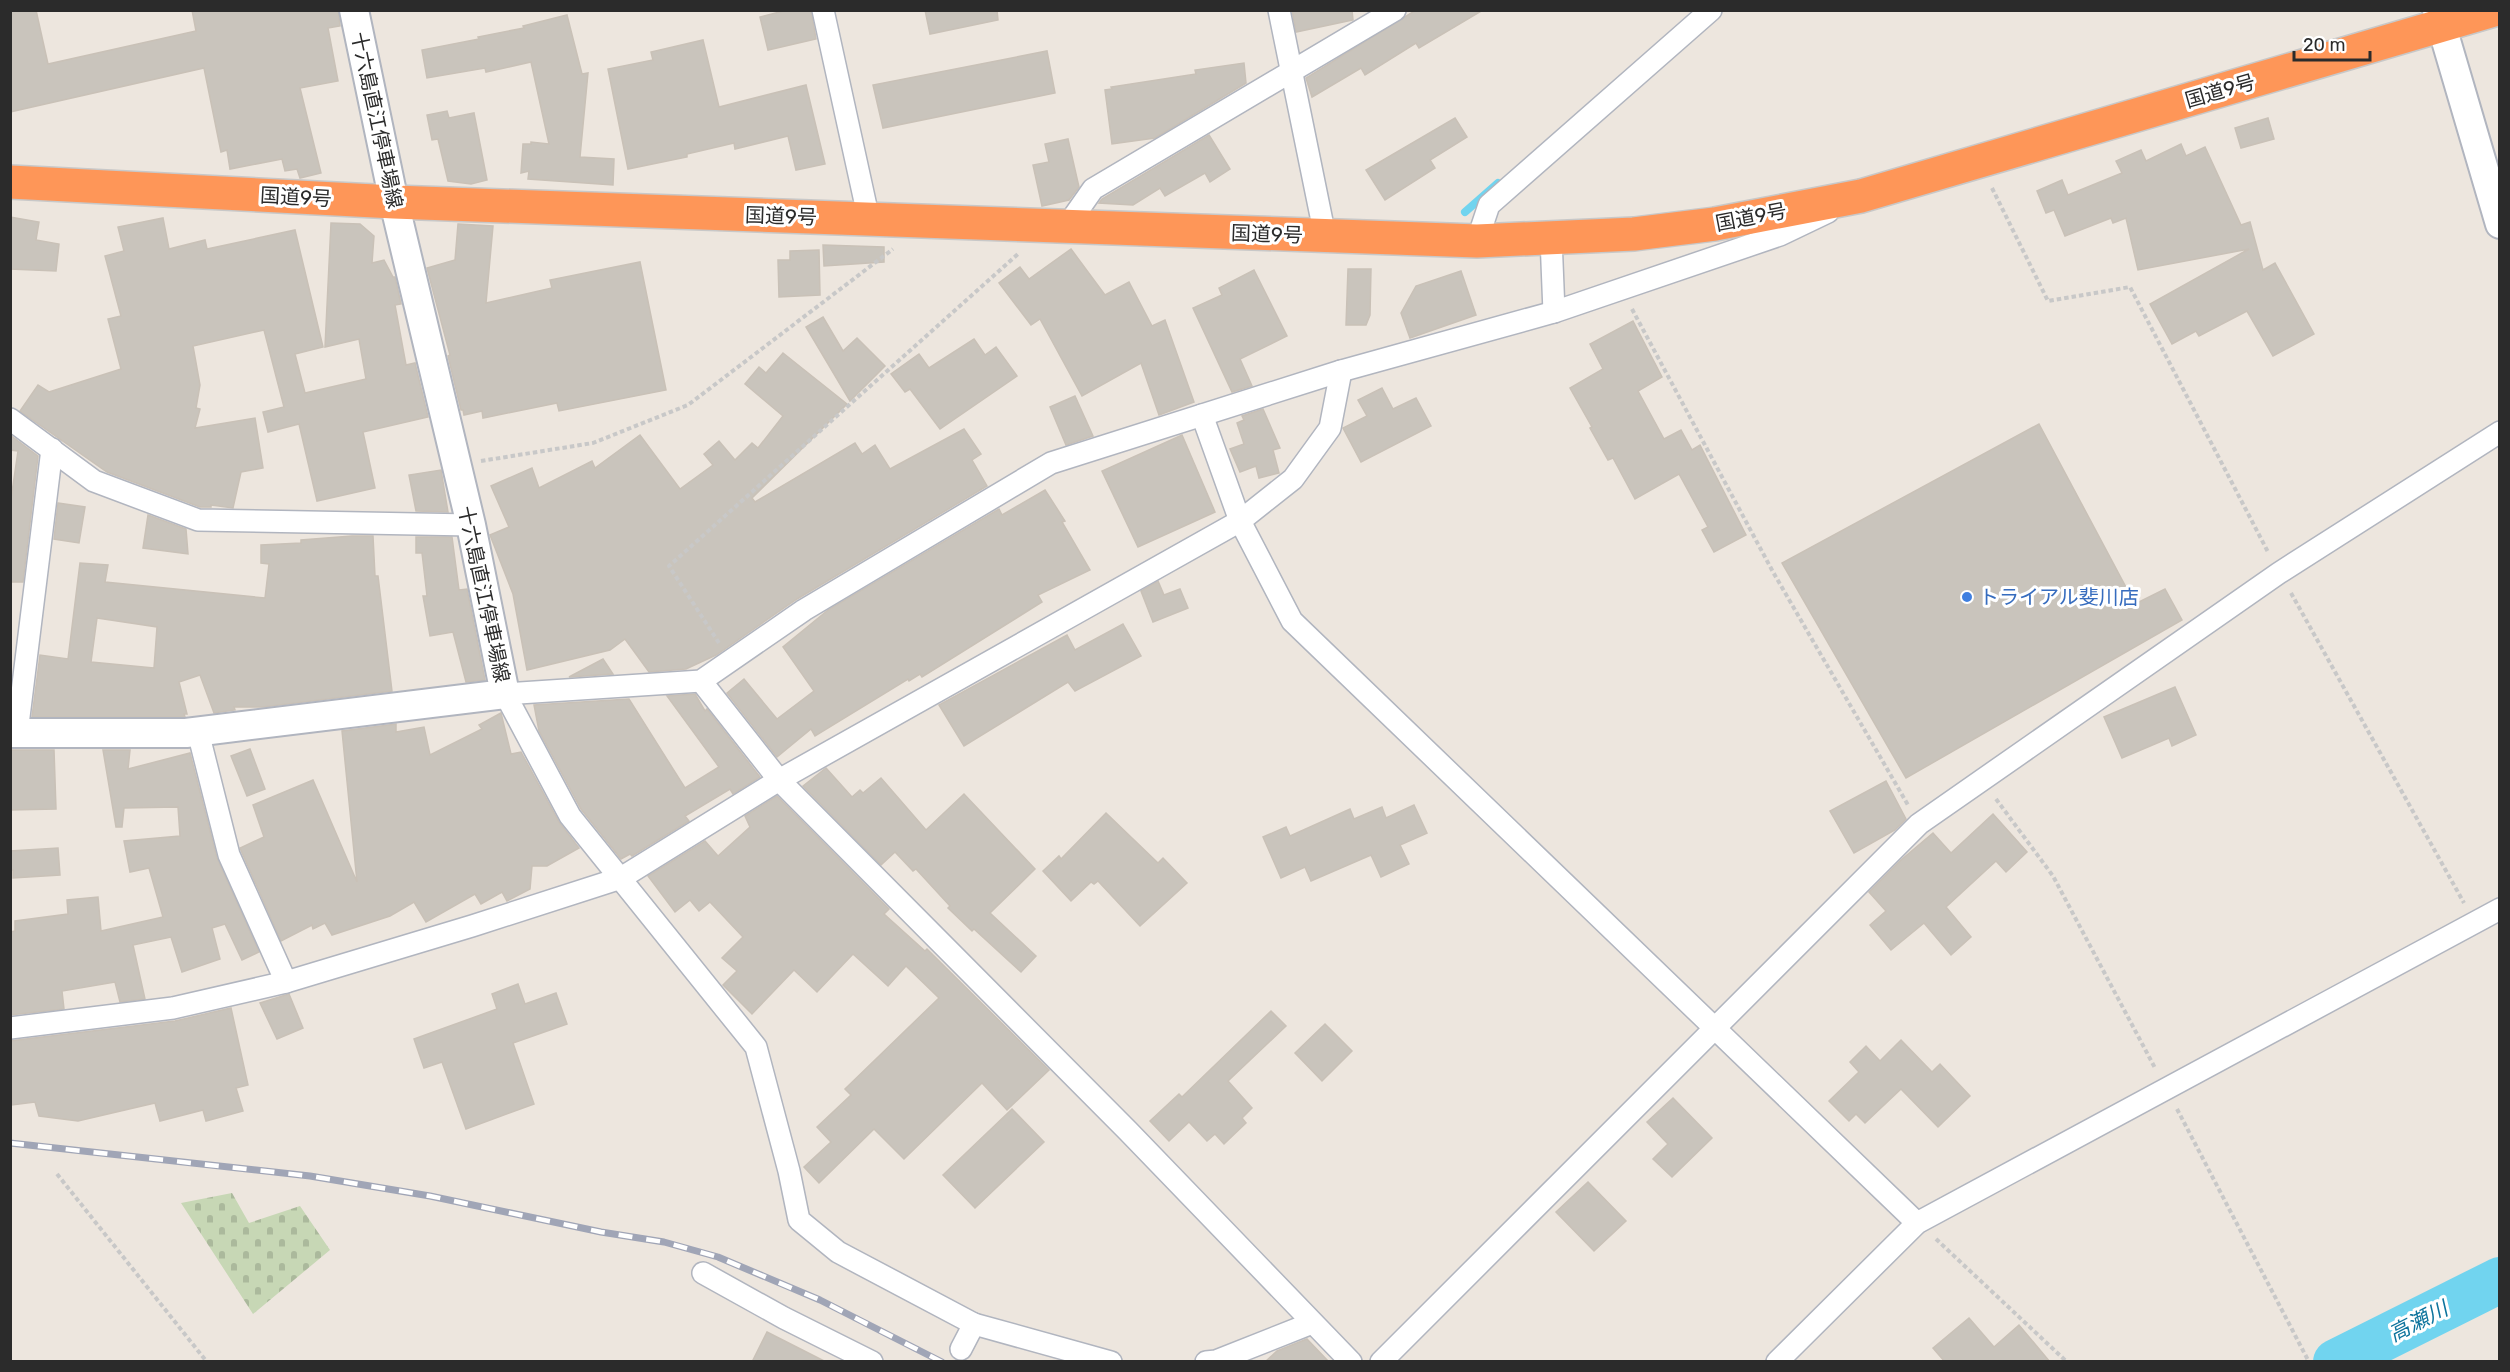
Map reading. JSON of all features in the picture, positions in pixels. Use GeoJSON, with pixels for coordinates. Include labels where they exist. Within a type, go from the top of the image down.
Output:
{"type":"FeatureCollection","features":[{"type":"Feature","properties":{"kind":"highway","name":"国道9号"},"geometry":{"type":"LineString","coordinates":[[10,182],[394,202],[1478,242],[1634,234],[1715,224],[1861,196],[1980,163],[2440,18],[2494,10]]}},
{"type":"Feature","properties":{"kind":"main road","name":"十六島直江停車場線"},"geometry":{"type":"LineString","coordinates":[[14,733],[198,732],[505,694],[471,525],[394,202],[354,10]]}},
{"type":"Feature","properties":{"kind":"main road"},"geometry":{"type":"LineString","coordinates":[[2440,18],[2499,224]]}},
{"type":"Feature","properties":{"kind":"street"},"geometry":{"type":"LineString","coordinates":[[823,10],[869,220]]}},
{"type":"Feature","properties":{"kind":"street"},"geometry":{"type":"LineString","coordinates":[[1278,10],[1325,236]]}},
{"type":"Feature","properties":{"kind":"street"},"geometry":{"type":"LineString","coordinates":[[1058,226],[1094,189],[1395,10]]}},
{"type":"Feature","properties":{"kind":"street"},"geometry":{"type":"LineString","coordinates":[[1478,242],[1489,205],[1711,10]]}},
{"type":"Feature","properties":{"kind":"street"},"geometry":{"type":"LineString","coordinates":[[1111,1362],[974,1323],[838,1252],[799,1220],[789,1171],[756,1047],[570,816],[505,694],[701,681],[804,610],[1051,463],[1341,371],[1554,312],[1780,236],[1861,196]]}},
{"type":"Feature","properties":{"kind":"street"},"geometry":{"type":"LineString","coordinates":[[1551,238],[1554,312]]}},
{"type":"Feature","properties":{"kind":"street"},"geometry":{"type":"LineString","coordinates":[[10,1028],[173,1008],[286,982],[621,878],[779,780],[1240,522],[1293,479],[1330,428],[1341,371]]}},
{"type":"Feature","properties":{"kind":"street"},"geometry":{"type":"LineString","coordinates":[[1202,415],[1240,522],[1292,621],[1917,1223]]}},
{"type":"Feature","properties":{"kind":"street"},"geometry":{"type":"LineString","coordinates":[[10,418],[94,481],[198,520],[471,525]]}},
{"type":"Feature","properties":{"kind":"street"},"geometry":{"type":"LineString","coordinates":[[1381,1362],[1919,824],[2279,573],[2499,432]]}},
{"type":"Feature","properties":{"kind":"street"},"geometry":{"type":"LineString","coordinates":[[14,733],[52,449]]}},
{"type":"Feature","properties":{"kind":"street"},"geometry":{"type":"LineString","coordinates":[[701,681],[779,780],[1128,1131],[1351,1362]]}},
{"type":"Feature","properties":{"kind":"street"},"geometry":{"type":"LineString","coordinates":[[198,732],[229,855],[286,982]]}},
{"type":"Feature","properties":{"kind":"street"},"geometry":{"type":"LineString","coordinates":[[1777,1362],[1917,1223],[2499,909]]}},
{"type":"Feature","properties":{"kind":"street"},"geometry":{"type":"LineString","coordinates":[[704,1273],[837,1354],[872,1362]]}},
{"type":"Feature","properties":{"kind":"street"},"geometry":{"type":"LineString","coordinates":[[961,1349],[974,1323]]}},
{"type":"Feature","properties":{"kind":"street"},"geometry":{"type":"LineString","coordinates":[[1206,1362],[1216,1361],[1312,1323]]}},
{"type":"Feature","properties":{"kind":"path"},"geometry":{"type":"LineString","coordinates":[[1980,163],[2048,301],[2130,287],[2279,573],[2475,922]]}},
{"type":"Feature","properties":{"kind":"path"},"geometry":{"type":"LineString","coordinates":[[457,465],[593,443],[688,405],[930,221]]}},
{"type":"Feature","properties":{"kind":"path"},"geometry":{"type":"LineString","coordinates":[[731,660],[669,566],[1058,226]]}},
{"type":"Feature","properties":{"kind":"path"},"geometry":{"type":"LineString","coordinates":[[1622,289],[1773,572],[1919,824]]}},
{"type":"Feature","properties":{"kind":"path"},"geometry":{"type":"LineString","coordinates":[[1981,779],[2053,876],[2309,1362]]}},
{"type":"Feature","properties":{"kind":"path"},"geometry":{"type":"LineString","coordinates":[[57,1174],[207,1362]]}},
{"type":"Feature","properties":{"kind":"path"},"geometry":{"type":"LineString","coordinates":[[1917,1223],[2067,1362]]}},
{"type":"Feature","properties":{"kind":"green space"},"geometry":{"type":"Polygon","coordinates":[[[232,1193],[249,1223],[300,1206],[330,1250],[253,1314],[181,1203],[232,1193]]]}},
{"type":"Feature","properties":{"kind":"building"},"geometry":{"type":"Polygon","coordinates":[[[10,10],[36,10],[48,64],[196,31],[192,10],[338,10],[340,26],[328,28],[338,81],[300,88],[321,173],[300,178],[297,169],[285,171],[282,159],[230,169],[227,150],[221,152],[204,68],[10,112],[10,10]]]}},
{"type":"Feature","properties":{"kind":"building"},"geometry":{"type":"Polygon","coordinates":[[[787,10],[811,10],[816,39],[768,50],[760,17],[787,10]]]}},
{"type":"Feature","properties":{"kind":"building"},"geometry":{"type":"Polygon","coordinates":[[[925,10],[997,10],[998,20],[930,34],[925,10]]]}},
{"type":"Feature","properties":{"kind":"building"},"geometry":{"type":"Polygon","coordinates":[[[1292,10],[1352,10],[1353,20],[1296,32],[1292,10]]]}},
{"type":"Feature","properties":{"kind":"building"},"geometry":{"type":"Polygon","coordinates":[[[1416,10],[1483,10],[1419,48],[1416,43],[1365,75],[1361,68],[1312,97],[1306,78],[1416,10]]]}},
{"type":"Feature","properties":{"kind":"building"},"geometry":{"type":"Polygon","coordinates":[[[567,15],[582,74],[588,73],[580,157],[614,159],[613,185],[528,179],[529,171],[521,173],[523,144],[531,144],[531,142],[549,144],[531,62],[486,72],[485,68],[427,78],[422,50],[479,39],[478,37],[524,28],[523,26],[567,15]]]}},
{"type":"Feature","properties":{"kind":"building"},"geometry":{"type":"Polygon","coordinates":[[[703,40],[719,107],[806,85],[825,164],[796,170],[788,136],[735,149],[734,143],[687,154],[687,157],[628,169],[608,69],[653,60],[651,52],[703,40]]]}},
{"type":"Feature","properties":{"kind":"building"},"geometry":{"type":"Polygon","coordinates":[[[1047,51],[1055,93],[883,128],[873,85],[1047,51]]]}},
{"type":"Feature","properties":{"kind":"building"},"geometry":{"type":"Polygon","coordinates":[[[1244,63],[1246,83],[1155,138],[1112,144],[1105,90],[1112,89],[1111,87],[1196,74],[1195,70],[1244,63]]]}},
{"type":"Feature","properties":{"kind":"building"},"geometry":{"type":"Polygon","coordinates":[[[447,111],[449,118],[474,113],[487,180],[471,184],[448,181],[438,139],[432,140],[427,115],[447,111]]]}},
{"type":"Feature","properties":{"kind":"building"},"geometry":{"type":"Polygon","coordinates":[[[1455,118],[1467,137],[1430,160],[1435,168],[1385,200],[1366,170],[1455,118]]]}},
{"type":"Feature","properties":{"kind":"building"},"geometry":{"type":"Polygon","coordinates":[[[2268,118],[2274,139],[2241,148],[2235,128],[2268,118]]]}},
{"type":"Feature","properties":{"kind":"building"},"geometry":{"type":"Polygon","coordinates":[[[1209,135],[1230,169],[1210,182],[1205,173],[1165,196],[1160,188],[1133,205],[1099,203],[1102,199],[1209,135]]]}},
{"type":"Feature","properties":{"kind":"building"},"geometry":{"type":"Polygon","coordinates":[[[1068,139],[1079,187],[1069,200],[1042,206],[1033,165],[1049,162],[1045,144],[1068,139]]]}},
{"type":"Feature","properties":{"kind":"building"},"geometry":{"type":"Polygon","coordinates":[[[2181,144],[2186,156],[2205,147],[2241,225],[2250,222],[2263,270],[2275,263],[2314,334],[2273,356],[2247,311],[2199,336],[2196,331],[2172,344],[2150,304],[2249,249],[2138,270],[2126,218],[2113,223],[2111,218],[2065,236],[2054,210],[2046,213],[2037,191],[2062,180],[2068,195],[2122,173],[2116,161],[2141,150],[2146,161],[2181,144]]]}},
{"type":"Feature","properties":{"kind":"building"},"geometry":{"type":"Polygon","coordinates":[[[10,217],[39,222],[36,240],[59,244],[56,271],[10,269],[10,217]]]}},
{"type":"Feature","properties":{"kind":"building"},"geometry":{"type":"Polygon","coordinates":[[[163,218],[169,249],[205,240],[207,249],[295,230],[323,347],[295,354],[305,393],[366,379],[359,339],[325,347],[331,223],[360,224],[374,236],[372,263],[384,260],[395,277],[401,304],[395,305],[406,365],[415,363],[428,417],[363,432],[375,488],[317,501],[299,424],[268,432],[263,412],[284,407],[264,330],[193,346],[200,385],[196,408],[200,409],[195,428],[255,418],[263,468],[241,472],[233,508],[211,505],[211,507],[200,507],[107,472],[20,411],[38,385],[49,392],[121,369],[108,319],[121,316],[105,256],[124,251],[118,227],[163,218]]]}},
{"type":"Feature","properties":{"kind":"building"},"geometry":{"type":"Polygon","coordinates":[[[458,224],[493,226],[486,303],[552,288],[550,280],[640,262],[666,390],[559,411],[557,403],[483,418],[482,411],[464,415],[427,268],[455,260],[458,224]]]}},
{"type":"Feature","properties":{"kind":"building"},"geometry":{"type":"Polygon","coordinates":[[[823,245],[884,247],[884,262],[824,266],[823,245]]]}},
{"type":"Feature","properties":{"kind":"building"},"geometry":{"type":"Polygon","coordinates":[[[1071,249],[1105,295],[1129,282],[1152,326],[1165,320],[1194,402],[1159,415],[1141,363],[1082,396],[1040,319],[1031,325],[999,283],[1020,267],[1029,279],[1071,249]]]}},
{"type":"Feature","properties":{"kind":"building"},"geometry":{"type":"Polygon","coordinates":[[[819,250],[820,295],[779,297],[778,260],[790,260],[790,251],[819,250]]]}},
{"type":"Feature","properties":{"kind":"building"},"geometry":{"type":"Polygon","coordinates":[[[1348,269],[1371,269],[1370,315],[1366,325],[1346,325],[1348,269]]]}},
{"type":"Feature","properties":{"kind":"building"},"geometry":{"type":"Polygon","coordinates":[[[1254,270],[1287,336],[1240,359],[1252,386],[1232,392],[1193,308],[1222,295],[1219,288],[1254,270]]]}},
{"type":"Feature","properties":{"kind":"building"},"geometry":{"type":"Polygon","coordinates":[[[1461,271],[1476,315],[1410,338],[1401,313],[1416,286],[1461,271]]]}},
{"type":"Feature","properties":{"kind":"building"},"geometry":{"type":"Polygon","coordinates":[[[823,317],[843,351],[857,338],[885,366],[850,401],[806,327],[823,317]]]}},
{"type":"Feature","properties":{"kind":"building"},"geometry":{"type":"Polygon","coordinates":[[[1633,321],[1662,377],[1638,391],[1664,439],[1681,430],[1692,450],[1700,445],[1746,535],[1714,552],[1702,530],[1708,527],[1679,474],[1635,499],[1613,458],[1608,460],[1570,388],[1603,369],[1590,344],[1633,321]]]}},
{"type":"Feature","properties":{"kind":"building"},"geometry":{"type":"Polygon","coordinates":[[[974,339],[985,355],[996,347],[1017,376],[940,429],[910,389],[905,392],[891,374],[919,354],[929,368],[974,339]]]}},
{"type":"Feature","properties":{"kind":"building"},"geometry":{"type":"Polygon","coordinates":[[[783,353],[847,404],[752,498],[755,502],[855,443],[862,454],[875,445],[890,469],[964,429],[981,454],[972,460],[987,486],[797,599],[716,655],[686,669],[649,672],[625,639],[610,650],[527,670],[513,594],[490,535],[509,527],[491,486],[532,468],[539,488],[592,461],[595,468],[640,435],[680,489],[713,465],[704,454],[719,441],[735,460],[752,443],[758,448],[783,416],[745,384],[759,367],[766,373],[783,353]]]}},
{"type":"Feature","properties":{"kind":"building"},"geometry":{"type":"Polygon","coordinates":[[[1382,388],[1393,409],[1416,398],[1431,426],[1361,462],[1343,428],[1367,416],[1358,400],[1382,388]]]}},
{"type":"Feature","properties":{"kind":"building"},"geometry":{"type":"Polygon","coordinates":[[[1075,396],[1093,436],[1066,445],[1050,407],[1075,396]]]}},
{"type":"Feature","properties":{"kind":"building"},"geometry":{"type":"Polygon","coordinates":[[[1263,409],[1280,448],[1273,450],[1279,473],[1259,478],[1256,466],[1240,472],[1230,449],[1244,444],[1237,423],[1244,420],[1242,416],[1263,409]]]}},
{"type":"Feature","properties":{"kind":"building","name":"トライアル斐川店"},"geometry":{"type":"Polygon","coordinates":[[[2039,424],[2135,604],[2165,589],[2182,620],[1906,778],[1782,563],[2039,424]]]}},
{"type":"Feature","properties":{"kind":"building"},"geometry":{"type":"Polygon","coordinates":[[[10,435],[38,456],[23,582],[10,582],[10,506],[18,451],[10,450],[10,435]]]}},
{"type":"Feature","properties":{"kind":"building"},"geometry":{"type":"Polygon","coordinates":[[[1182,435],[1215,512],[1138,547],[1102,471],[1182,435]]]}},
{"type":"Feature","properties":{"kind":"building"},"geometry":{"type":"Polygon","coordinates":[[[441,470],[448,512],[416,511],[409,475],[441,470]]]}},
{"type":"Feature","properties":{"kind":"building"},"geometry":{"type":"Polygon","coordinates":[[[1045,490],[1065,521],[1062,522],[1090,570],[1038,595],[1042,602],[922,677],[920,674],[909,681],[908,679],[815,736],[811,729],[777,757],[727,693],[744,679],[777,719],[814,691],[783,647],[828,610],[999,509],[1002,515],[1045,490]]]}},
{"type":"Feature","properties":{"kind":"building"},"geometry":{"type":"Polygon","coordinates":[[[58,503],[85,507],[79,543],[54,539],[58,503]]]}},
{"type":"Feature","properties":{"kind":"building"},"geometry":{"type":"Polygon","coordinates":[[[148,515],[186,529],[188,554],[143,548],[148,515]]]}},
{"type":"Feature","properties":{"kind":"building"},"geometry":{"type":"Polygon","coordinates":[[[373,536],[375,576],[378,576],[392,691],[263,707],[234,707],[235,710],[214,713],[200,675],[179,682],[187,714],[184,714],[185,717],[32,717],[40,655],[68,659],[80,563],[108,565],[105,582],[265,598],[269,564],[261,563],[261,545],[301,543],[301,540],[373,536]],[[97,618],[91,662],[154,668],[157,627],[97,618]]]}},
{"type":"Feature","properties":{"kind":"building"},"geometry":{"type":"Polygon","coordinates":[[[416,537],[452,537],[459,590],[467,589],[485,680],[466,682],[453,632],[430,636],[423,596],[427,596],[422,553],[416,553],[416,537]]]}},
{"type":"Feature","properties":{"kind":"building"},"geometry":{"type":"Polygon","coordinates":[[[1158,581],[1164,595],[1180,589],[1188,608],[1153,622],[1141,591],[1158,581]]]}},
{"type":"Feature","properties":{"kind":"building"},"geometry":{"type":"Polygon","coordinates":[[[1123,624],[1141,656],[1075,691],[1068,682],[964,746],[939,705],[1067,635],[1075,650],[1123,624]]]}},
{"type":"Feature","properties":{"kind":"building"},"geometry":{"type":"Polygon","coordinates":[[[603,659],[613,674],[569,677],[603,659]]]}},
{"type":"Feature","properties":{"kind":"building"},"geometry":{"type":"Polygon","coordinates":[[[2175,687],[2196,735],[2172,746],[2169,738],[2122,758],[2104,717],[2175,687]]]}},
{"type":"Feature","properties":{"kind":"building"},"geometry":{"type":"Polygon","coordinates":[[[695,694],[705,711],[707,709],[760,777],[733,794],[730,789],[685,816],[689,821],[632,856],[630,854],[621,859],[581,809],[539,731],[534,705],[629,699],[685,788],[719,767],[667,696],[695,694]]]}},
{"type":"Feature","properties":{"kind":"building"},"geometry":{"type":"Polygon","coordinates":[[[501,713],[511,754],[521,752],[559,822],[579,848],[547,866],[532,866],[530,889],[507,901],[502,892],[481,904],[475,894],[426,922],[414,902],[390,916],[332,935],[325,923],[313,929],[312,925],[281,941],[240,848],[264,837],[253,805],[313,780],[357,882],[342,731],[396,724],[396,732],[424,727],[430,755],[482,729],[479,725],[501,713]]]}},
{"type":"Feature","properties":{"kind":"building"},"geometry":{"type":"Polygon","coordinates":[[[250,749],[265,789],[247,796],[231,756],[250,749]]]}},
{"type":"Feature","properties":{"kind":"building"},"geometry":{"type":"Polygon","coordinates":[[[10,750],[54,750],[56,809],[10,810],[10,750]]]}},
{"type":"Feature","properties":{"kind":"building"},"geometry":{"type":"Polygon","coordinates":[[[103,750],[130,750],[128,769],[190,753],[217,858],[259,952],[242,960],[225,924],[212,928],[220,959],[182,972],[171,937],[133,945],[145,999],[120,1002],[115,982],[62,991],[64,1009],[10,1015],[10,932],[15,931],[15,921],[68,914],[67,900],[98,897],[101,931],[163,917],[149,868],[130,872],[124,841],[180,836],[178,807],[124,808],[122,827],[116,827],[103,750]]]}},
{"type":"Feature","properties":{"kind":"building"},"geometry":{"type":"Polygon","coordinates":[[[826,768],[852,797],[860,790],[863,793],[881,778],[926,830],[964,794],[1035,869],[990,913],[1036,956],[1021,972],[948,908],[950,906],[916,869],[913,871],[895,852],[881,865],[803,786],[826,768]]]}},
{"type":"Feature","properties":{"kind":"building"},"geometry":{"type":"Polygon","coordinates":[[[1886,781],[1906,819],[1895,830],[1854,853],[1830,811],[1886,781]]]}},
{"type":"Feature","properties":{"kind":"building"},"geometry":{"type":"Polygon","coordinates":[[[777,796],[889,909],[884,914],[925,951],[927,949],[1049,1070],[1007,1110],[982,1083],[904,1159],[874,1129],[819,1183],[804,1167],[831,1142],[817,1127],[851,1095],[845,1089],[939,998],[906,966],[888,986],[853,954],[817,992],[794,970],[752,1014],[723,985],[737,971],[722,958],[743,937],[710,902],[699,911],[690,900],[675,912],[648,876],[705,841],[718,856],[750,827],[745,816],[777,796]]]}},
{"type":"Feature","properties":{"kind":"building"},"geometry":{"type":"Polygon","coordinates":[[[1414,805],[1427,833],[1400,845],[1409,864],[1381,877],[1371,855],[1311,881],[1305,867],[1281,878],[1263,837],[1286,827],[1290,836],[1350,809],[1354,819],[1382,807],[1386,818],[1414,805]]]}},
{"type":"Feature","properties":{"kind":"building"},"geometry":{"type":"Polygon","coordinates":[[[1106,813],[1158,863],[1163,858],[1187,883],[1140,926],[1098,881],[1094,884],[1091,882],[1071,901],[1043,871],[1059,856],[1061,859],[1106,813]]]}},
{"type":"Feature","properties":{"kind":"building"},"geometry":{"type":"Polygon","coordinates":[[[1993,814],[2027,852],[2006,872],[1996,861],[1946,907],[1971,937],[1951,955],[1924,923],[1891,950],[1870,925],[1886,911],[1869,892],[1901,860],[1933,833],[1951,853],[1993,814]]]}},
{"type":"Feature","properties":{"kind":"building"},"geometry":{"type":"Polygon","coordinates":[[[58,848],[60,875],[13,878],[13,870],[10,870],[10,851],[58,848]]]}},
{"type":"Feature","properties":{"kind":"building"},"geometry":{"type":"Polygon","coordinates":[[[518,984],[525,1004],[556,993],[567,1024],[513,1043],[534,1104],[466,1129],[442,1062],[424,1068],[414,1039],[497,1009],[492,994],[518,984]]]}},
{"type":"Feature","properties":{"kind":"building"},"geometry":{"type":"Polygon","coordinates":[[[289,994],[303,1028],[277,1039],[260,1003],[289,994]]]}},
{"type":"Feature","properties":{"kind":"building"},"geometry":{"type":"Polygon","coordinates":[[[231,1008],[248,1085],[236,1088],[243,1111],[206,1121],[203,1110],[160,1121],[155,1103],[78,1121],[39,1116],[35,1102],[12,1105],[10,1041],[175,1021],[231,1008]]]}},
{"type":"Feature","properties":{"kind":"building"},"geometry":{"type":"Polygon","coordinates":[[[1271,1011],[1286,1026],[1228,1081],[1252,1108],[1242,1118],[1246,1123],[1224,1144],[1215,1134],[1207,1141],[1189,1122],[1169,1141],[1150,1121],[1179,1094],[1182,1097],[1271,1011]]]}},
{"type":"Feature","properties":{"kind":"building"},"geometry":{"type":"Polygon","coordinates":[[[1325,1024],[1352,1051],[1322,1081],[1295,1053],[1325,1024]]]}},
{"type":"Feature","properties":{"kind":"building"},"geometry":{"type":"Polygon","coordinates":[[[1901,1040],[1932,1072],[1940,1064],[1970,1096],[1938,1127],[1901,1089],[1865,1123],[1856,1114],[1849,1121],[1829,1101],[1859,1072],[1850,1062],[1866,1046],[1880,1061],[1901,1040]]]}},
{"type":"Feature","properties":{"kind":"building"},"geometry":{"type":"Polygon","coordinates":[[[1673,1098],[1712,1138],[1672,1177],[1653,1159],[1668,1144],[1647,1122],[1673,1098]]]}},
{"type":"Feature","properties":{"kind":"building"},"geometry":{"type":"Polygon","coordinates":[[[1012,1109],[1044,1142],[975,1208],[943,1175],[1012,1109]]]}},
{"type":"Feature","properties":{"kind":"building"},"geometry":{"type":"Polygon","coordinates":[[[1588,1182],[1626,1221],[1594,1251],[1556,1212],[1588,1182]]]}},
{"type":"Feature","properties":{"kind":"building"},"geometry":{"type":"Polygon","coordinates":[[[1969,1318],[1994,1347],[2019,1325],[2050,1362],[1945,1362],[1933,1348],[1969,1318]]]}},
{"type":"Feature","properties":{"kind":"building"},"geometry":{"type":"Polygon","coordinates":[[[767,1332],[826,1362],[752,1362],[767,1332]]]}},
{"type":"Feature","properties":{"kind":"building"},"geometry":{"type":"Polygon","coordinates":[[[1307,1339],[1329,1362],[1265,1362],[1277,1351],[1307,1339]]]}},
{"type":"Feature","properties":{"kind":"waterway"},"geometry":{"type":"LineString","coordinates":[[1465,212],[1498,183]]}},
{"type":"Feature","properties":{"kind":"waterway","name":"高瀬川"},"geometry":{"type":"LineString","coordinates":[[2336,1362],[2500,1280]]}},
{"type":"Feature","properties":{"kind":"railway"},"geometry":{"type":"LineString","coordinates":[[10,1143],[310,1176],[430,1196],[601,1232],[664,1242],[718,1257],[820,1300],[942,1362]]}},
{"type":"Feature","properties":{"kind":"place","name":"トライアル斐川店"},"geometry":{"type":"Point","coordinates":[1967,597]}}]}
